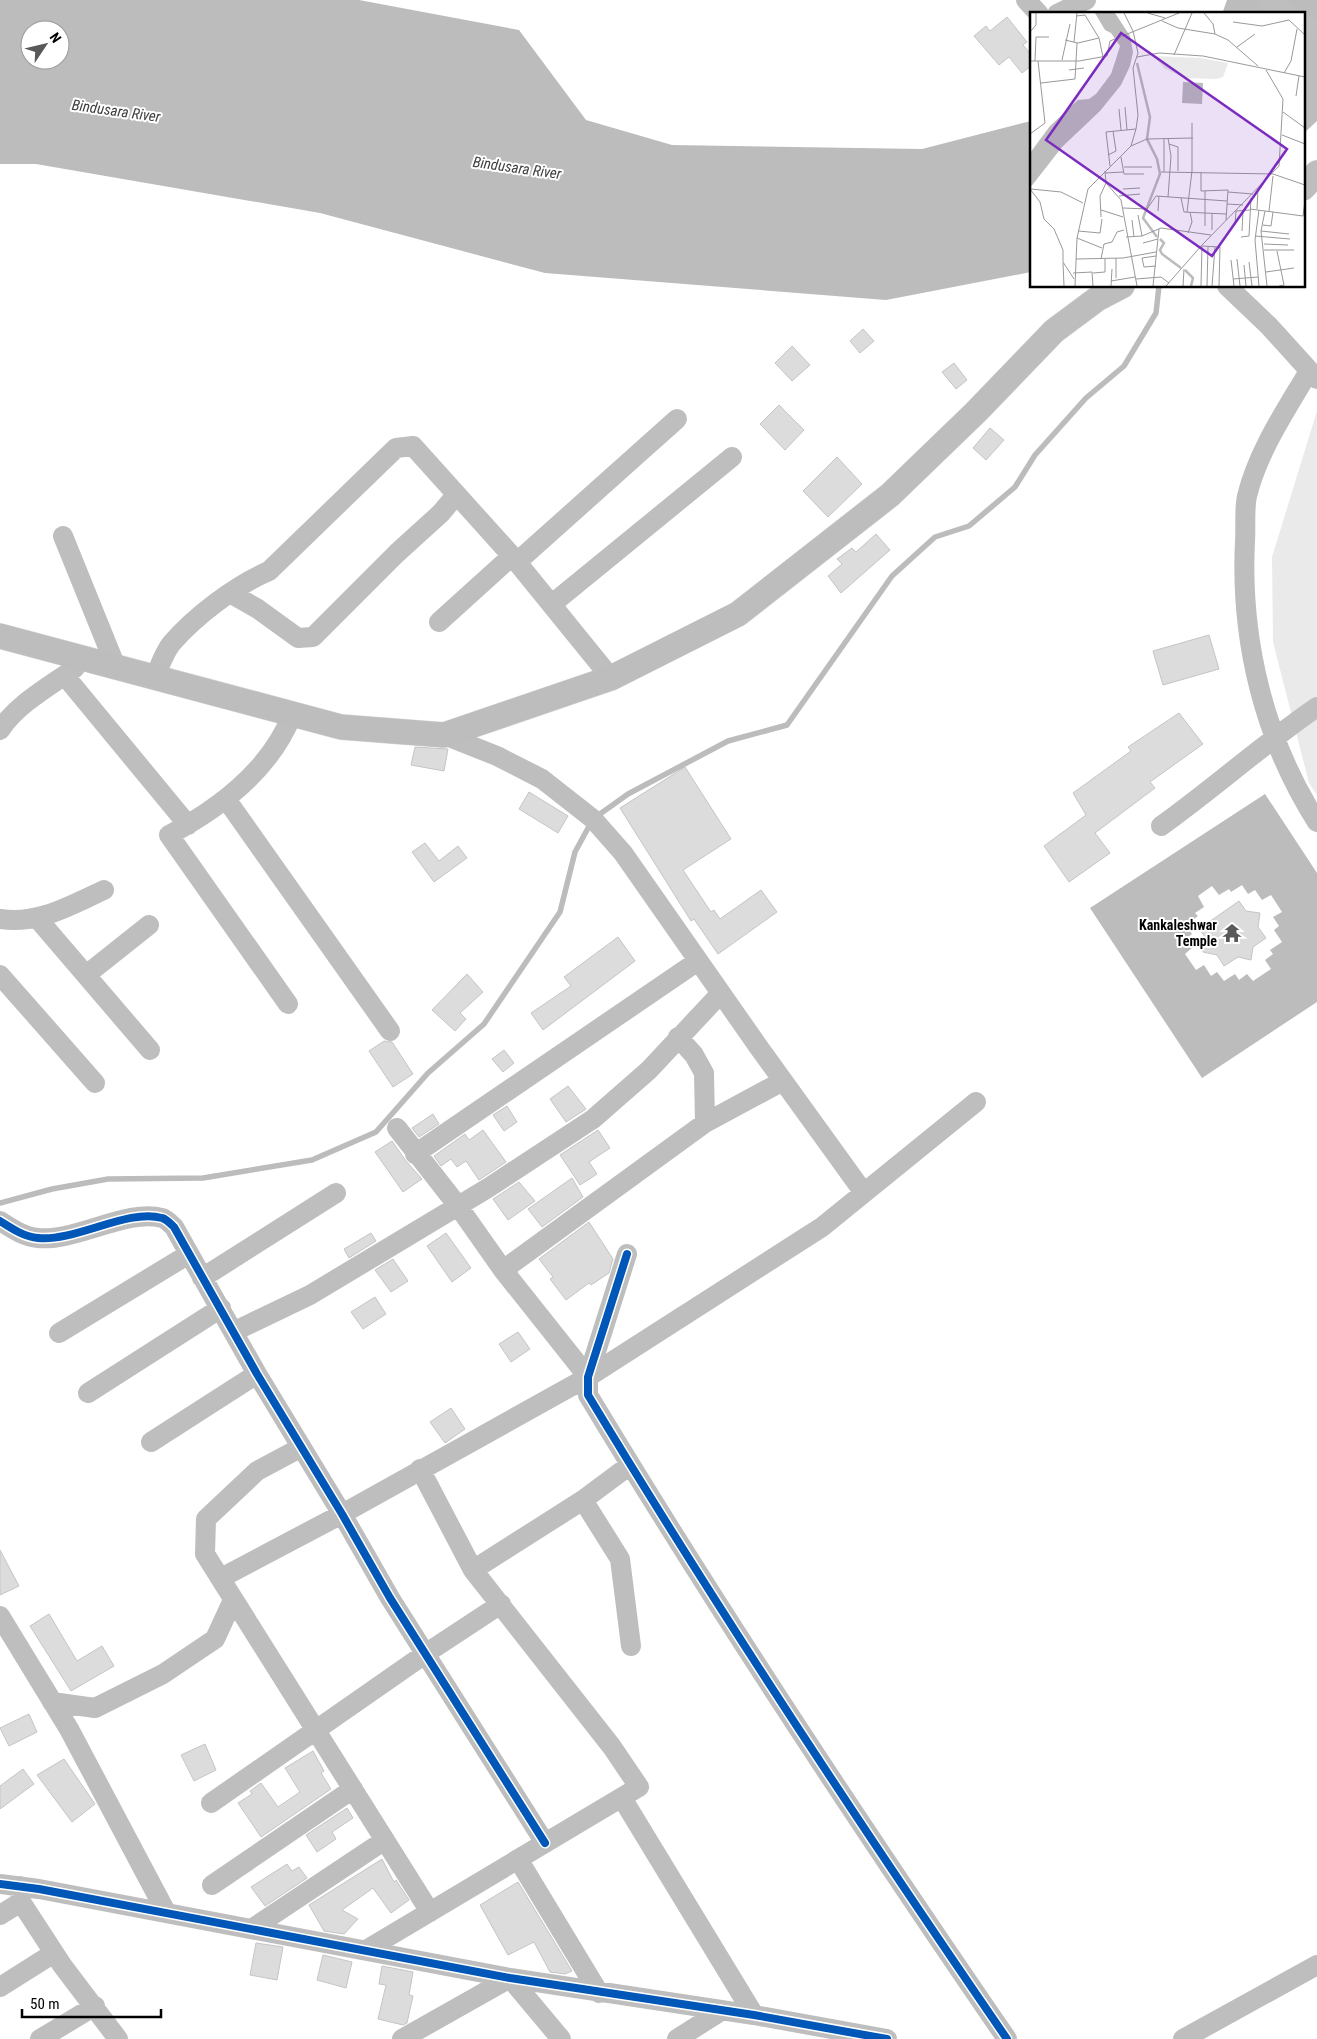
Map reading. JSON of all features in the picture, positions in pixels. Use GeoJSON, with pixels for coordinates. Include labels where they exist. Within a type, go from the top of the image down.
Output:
{"type":"FeatureCollection","features":[{"type":"Feature","properties":{"kind":"main road"},"geometry":{"type":"LineString","coordinates":[[1304,187],[1317,173]]}},
{"type":"Feature","properties":{"kind":"main road"},"geometry":{"type":"LineString","coordinates":[[0,636],[341,727],[444,735],[611,678],[738,614],[890,495],[976,412],[1054,331],[1097,298],[1118,288]]}},
{"type":"Feature","properties":{"kind":"street"},"geometry":{"type":"LineString","coordinates":[[1026,0],[1037,12]]}},
{"type":"Feature","properties":{"kind":"street"},"geometry":{"type":"LineString","coordinates":[[1061,12],[1086,0]]}},
{"type":"Feature","properties":{"kind":"street"},"geometry":{"type":"LineString","coordinates":[[1266,0],[1285,12]]}},
{"type":"Feature","properties":{"kind":"street"},"geometry":{"type":"LineString","coordinates":[[1304,25],[1317,32]]}},
{"type":"Feature","properties":{"kind":"street"},"geometry":{"type":"LineString","coordinates":[[1229,288],[1269,326],[1313,375],[1268,442],[1247,496],[1244,558],[1246,619],[1258,685],[1273,737],[1297,791],[1317,822]]}},
{"type":"Feature","properties":{"kind":"street"},"geometry":{"type":"LineString","coordinates":[[439,622],[677,419]]}},
{"type":"Feature","properties":{"kind":"street"},"geometry":{"type":"LineString","coordinates":[[154,678],[170,646],[193,623],[249,580],[269,571],[396,448],[413,446],[514,559],[611,678]]}},
{"type":"Feature","properties":{"kind":"street"},"geometry":{"type":"LineString","coordinates":[[552,604],[732,457]]}},
{"type":"Feature","properties":{"kind":"street"},"geometry":{"type":"LineString","coordinates":[[230,594],[265,614],[298,638],[313,637],[397,553],[441,513],[456,495]]}},
{"type":"Feature","properties":{"kind":"street"},"geometry":{"type":"LineString","coordinates":[[63,536],[116,667]]}},
{"type":"Feature","properties":{"kind":"street"},"geometry":{"type":"LineString","coordinates":[[0,730],[13,715],[87,660]]}},
{"type":"Feature","properties":{"kind":"street"},"geometry":{"type":"LineString","coordinates":[[65,676],[188,825]]}},
{"type":"Feature","properties":{"kind":"street"},"geometry":{"type":"LineString","coordinates":[[1161,826],[1192,804],[1273,737],[1317,707]]}},
{"type":"Feature","properties":{"kind":"street"},"geometry":{"type":"LineString","coordinates":[[288,1004],[169,835],[188,825],[226,799],[262,765],[286,730],[292,715]]}},
{"type":"Feature","properties":{"kind":"street"},"geometry":{"type":"LineString","coordinates":[[444,735],[497,756],[542,779],[593,818],[623,853],[783,1081],[864,1192]]}},
{"type":"Feature","properties":{"kind":"street"},"geometry":{"type":"LineString","coordinates":[[226,799],[390,1031]]}},
{"type":"Feature","properties":{"kind":"street"},"geometry":{"type":"LineString","coordinates":[[0,919],[15,921],[37,918],[104,890]]}},
{"type":"Feature","properties":{"kind":"street"},"geometry":{"type":"LineString","coordinates":[[37,918],[150,1050]]}},
{"type":"Feature","properties":{"kind":"street"},"geometry":{"type":"LineString","coordinates":[[86,975],[149,925]]}},
{"type":"Feature","properties":{"kind":"street"},"geometry":{"type":"LineString","coordinates":[[414,1154],[698,961]]}},
{"type":"Feature","properties":{"kind":"street"},"geometry":{"type":"LineString","coordinates":[[0,975],[96,1083]]}},
{"type":"Feature","properties":{"kind":"street"},"geometry":{"type":"LineString","coordinates":[[233,1332],[310,1295],[458,1206],[593,1119],[649,1070],[678,1036],[721,993]]}},
{"type":"Feature","properties":{"kind":"street"},"geometry":{"type":"LineString","coordinates":[[678,1036],[694,1054],[704,1073],[704,1123]]}},
{"type":"Feature","properties":{"kind":"street"},"geometry":{"type":"LineString","coordinates":[[503,1270],[704,1123],[783,1081]]}},
{"type":"Feature","properties":{"kind":"street"},"geometry":{"type":"LineString","coordinates":[[220,1578],[342,1514],[588,1377],[822,1227],[976,1102]]}},
{"type":"Feature","properties":{"kind":"street"},"geometry":{"type":"LineString","coordinates":[[397,1128],[414,1154],[458,1206],[503,1270],[588,1377]]}},
{"type":"Feature","properties":{"kind":"street"},"geometry":{"type":"LineString","coordinates":[[202,1278],[336,1193]]}},
{"type":"Feature","properties":{"kind":"street"},"geometry":{"type":"LineString","coordinates":[[0,1221],[14,1230],[38,1238],[76,1234],[146,1217],[163,1218],[174,1227],[221,1308],[256,1374],[342,1514],[390,1598],[546,1843]]}},
{"type":"Feature","properties":{"kind":"street"},"geometry":{"type":"LineString","coordinates":[[59,1333],[189,1254]]}},
{"type":"Feature","properties":{"kind":"street"},"geometry":{"type":"LineString","coordinates":[[626,1254],[588,1377],[588,1395],[630,1465],[930,1928],[1008,2039]]}},
{"type":"Feature","properties":{"kind":"street"},"geometry":{"type":"LineString","coordinates":[[88,1393],[221,1308]]}},
{"type":"Feature","properties":{"kind":"street"},"geometry":{"type":"LineString","coordinates":[[151,1442],[256,1374]]}},
{"type":"Feature","properties":{"kind":"street"},"geometry":{"type":"LineString","coordinates":[[300,1448],[257,1471],[206,1519],[205,1554],[430,1912]]}},
{"type":"Feature","properties":{"kind":"street"},"geometry":{"type":"LineString","coordinates":[[473,1570],[583,1500],[630,1465]]}},
{"type":"Feature","properties":{"kind":"street"},"geometry":{"type":"LineString","coordinates":[[366,1950],[639,1788],[612,1747],[473,1570],[420,1470]]}},
{"type":"Feature","properties":{"kind":"street"},"geometry":{"type":"LineString","coordinates":[[583,1500],[620,1559],[631,1646]]}},
{"type":"Feature","properties":{"kind":"street"},"geometry":{"type":"LineString","coordinates":[[52,1702],[95,1708],[163,1674],[215,1639],[233,1600]]}},
{"type":"Feature","properties":{"kind":"street"},"geometry":{"type":"LineString","coordinates":[[211,1803],[425,1654],[501,1604]]}},
{"type":"Feature","properties":{"kind":"street"},"geometry":{"type":"LineString","coordinates":[[0,1616],[69,1729],[166,1912]]}},
{"type":"Feature","properties":{"kind":"street"},"geometry":{"type":"LineString","coordinates":[[212,1885],[353,1790]]}},
{"type":"Feature","properties":{"kind":"street"},"geometry":{"type":"LineString","coordinates":[[622,1798],[754,2015]]}},
{"type":"Feature","properties":{"kind":"street"},"geometry":{"type":"LineString","coordinates":[[253,1928],[385,1840]]}},
{"type":"Feature","properties":{"kind":"street"},"geometry":{"type":"LineString","coordinates":[[518,1859],[599,1993]]}},
{"type":"Feature","properties":{"kind":"street"},"geometry":{"type":"LineString","coordinates":[[0,1884],[21,1894],[166,1912],[510,1978],[754,2015],[887,2039]]}},
{"type":"Feature","properties":{"kind":"street"},"geometry":{"type":"LineString","coordinates":[[0,1915],[21,1894]]}},
{"type":"Feature","properties":{"kind":"street"},"geometry":{"type":"LineString","coordinates":[[21,1894],[54,1953],[118,2039]]}},
{"type":"Feature","properties":{"kind":"street"},"geometry":{"type":"LineString","coordinates":[[0,1987],[54,1953]]}},
{"type":"Feature","properties":{"kind":"street"},"geometry":{"type":"LineString","coordinates":[[1182,2039],[1317,1965]]}},
{"type":"Feature","properties":{"kind":"street"},"geometry":{"type":"LineString","coordinates":[[510,1978],[551,2036]]}},
{"type":"Feature","properties":{"kind":"street"},"geometry":{"type":"LineString","coordinates":[[402,2039],[510,1978]]}},
{"type":"Feature","properties":{"kind":"street"},"geometry":{"type":"LineString","coordinates":[[40,2039],[95,2006]]}},
{"type":"Feature","properties":{"kind":"street"},"geometry":{"type":"LineString","coordinates":[[677,2039],[721,2011]]}},
{"type":"Feature","properties":{"kind":"street"},"geometry":{"type":"LineString","coordinates":[[795,2039],[816,2026]]}},
{"type":"Feature","properties":{"kind":"shaded area"},"geometry":{"type":"Polygon","coordinates":[[[1317,411],[1317,795],[1309,783],[1273,642],[1272,557],[1317,411]]]}},
{"type":"Feature","properties":{"kind":"water","name":"Bindusara River"},"geometry":{"type":"Polygon","coordinates":[[[0,0],[359,0],[519,30],[586,120],[672,145],[922,149],[1030,121],[1030,272],[886,300],[545,273],[320,213],[36,164],[0,164],[0,0]]]}},
{"type":"Feature","properties":{"kind":"water"},"geometry":{"type":"Polygon","coordinates":[[[1227,0],[1317,0],[1317,121],[1304,133],[1304,12],[1223,12],[1227,0]]]}},
{"type":"Feature","properties":{"kind":"water"},"geometry":{"type":"Polygon","coordinates":[[[1265,794],[1317,873],[1317,1002],[1202,1078],[1090,908],[1265,794]],[[1242,885],[1231,892],[1229,889],[1219,895],[1212,886],[1198,896],[1204,907],[1195,913],[1198,916],[1186,925],[1192,934],[1187,938],[1193,947],[1185,954],[1196,970],[1204,965],[1211,976],[1217,972],[1224,981],[1235,974],[1239,980],[1247,974],[1253,981],[1271,969],[1265,960],[1273,954],[1270,950],[1282,942],[1274,930],[1279,926],[1273,917],[1282,912],[1271,895],[1262,900],[1255,890],[1248,894],[1242,885]]]}},
{"type":"Feature","properties":{"kind":"building"},"geometry":{"type":"Polygon","coordinates":[[[1007,17],[1027,42],[1023,45],[1030,53],[1030,67],[1022,73],[1009,57],[999,65],[974,36],[986,26],[990,31],[1007,17]]]}},
{"type":"Feature","properties":{"kind":"building"},"geometry":{"type":"Polygon","coordinates":[[[863,329],[874,341],[860,353],[850,341],[863,329]]]}},
{"type":"Feature","properties":{"kind":"building"},"geometry":{"type":"Polygon","coordinates":[[[792,346],[810,365],[792,381],[775,363],[792,346]]]}},
{"type":"Feature","properties":{"kind":"building"},"geometry":{"type":"Polygon","coordinates":[[[954,363],[967,380],[956,389],[942,372],[954,363]]]}},
{"type":"Feature","properties":{"kind":"building"},"geometry":{"type":"Polygon","coordinates":[[[779,405],[804,430],[785,450],[760,424],[779,405]]]}},
{"type":"Feature","properties":{"kind":"building"},"geometry":{"type":"Polygon","coordinates":[[[990,428],[1004,440],[986,460],[973,448],[990,428]]]}},
{"type":"Feature","properties":{"kind":"building"},"geometry":{"type":"Polygon","coordinates":[[[837,457],[862,484],[828,517],[803,491],[837,457]]]}},
{"type":"Feature","properties":{"kind":"building"},"geometry":{"type":"Polygon","coordinates":[[[876,534],[890,550],[841,593],[828,576],[842,564],[837,559],[852,548],[856,552],[876,534]]]}},
{"type":"Feature","properties":{"kind":"building"},"geometry":{"type":"Polygon","coordinates":[[[1209,635],[1219,669],[1163,685],[1153,651],[1209,635]]]}},
{"type":"Feature","properties":{"kind":"building"},"geometry":{"type":"Polygon","coordinates":[[[1179,713],[1203,744],[1150,782],[1155,788],[1095,833],[1110,853],[1069,882],[1044,846],[1086,815],[1073,793],[1131,751],[1128,747],[1179,713]]]}},
{"type":"Feature","properties":{"kind":"building"},"geometry":{"type":"Polygon","coordinates":[[[415,747],[448,749],[444,771],[411,765],[415,747]]]}},
{"type":"Feature","properties":{"kind":"building"},"geometry":{"type":"Polygon","coordinates":[[[685,767],[731,839],[683,870],[711,912],[714,910],[720,919],[761,890],[777,912],[718,954],[694,919],[691,921],[620,808],[685,767]]]}},
{"type":"Feature","properties":{"kind":"building"},"geometry":{"type":"Polygon","coordinates":[[[529,792],[568,816],[558,833],[519,809],[529,792]]]}},
{"type":"Feature","properties":{"kind":"building"},"geometry":{"type":"Polygon","coordinates":[[[425,843],[439,861],[458,846],[467,858],[434,882],[412,852],[425,843]]]}},
{"type":"Feature","properties":{"kind":"building","name":"Kankaleshwar Temple"},"geometry":{"type":"Polygon","coordinates":[[[1239,901],[1246,911],[1260,913],[1258,927],[1266,938],[1253,947],[1251,960],[1238,957],[1224,966],[1217,955],[1203,952],[1206,938],[1199,929],[1239,901]]]}},
{"type":"Feature","properties":{"kind":"building"},"geometry":{"type":"Polygon","coordinates":[[[618,937],[635,961],[543,1030],[531,1013],[571,986],[564,977],[618,937]]]}},
{"type":"Feature","properties":{"kind":"building"},"geometry":{"type":"Polygon","coordinates":[[[467,974],[483,992],[460,1013],[466,1019],[455,1031],[432,1010],[467,974]]]}},
{"type":"Feature","properties":{"kind":"building"},"geometry":{"type":"Polygon","coordinates":[[[384,1041],[392,1042],[413,1074],[393,1087],[369,1051],[384,1041]]]}},
{"type":"Feature","properties":{"kind":"building"},"geometry":{"type":"Polygon","coordinates":[[[504,1050],[514,1063],[503,1072],[492,1059],[504,1050]]]}},
{"type":"Feature","properties":{"kind":"building"},"geometry":{"type":"Polygon","coordinates":[[[568,1086],[586,1109],[566,1122],[550,1099],[568,1086]]]}},
{"type":"Feature","properties":{"kind":"building"},"geometry":{"type":"Polygon","coordinates":[[[507,1106],[517,1122],[504,1131],[493,1115],[507,1106]]]}},
{"type":"Feature","properties":{"kind":"building"},"geometry":{"type":"Polygon","coordinates":[[[433,1114],[439,1124],[419,1137],[412,1128],[433,1114]]]}},
{"type":"Feature","properties":{"kind":"building"},"geometry":{"type":"Polygon","coordinates":[[[483,1130],[506,1162],[479,1180],[466,1161],[457,1167],[451,1159],[441,1166],[434,1156],[465,1134],[469,1140],[483,1130]]]}},
{"type":"Feature","properties":{"kind":"building"},"geometry":{"type":"Polygon","coordinates":[[[598,1130],[610,1148],[589,1162],[597,1174],[580,1185],[560,1155],[598,1130]]]}},
{"type":"Feature","properties":{"kind":"building"},"geometry":{"type":"Polygon","coordinates":[[[392,1141],[422,1179],[403,1192],[375,1152],[392,1141]]]}},
{"type":"Feature","properties":{"kind":"building"},"geometry":{"type":"Polygon","coordinates":[[[572,1178],[583,1197],[542,1227],[528,1209],[572,1178]]]}},
{"type":"Feature","properties":{"kind":"building"},"geometry":{"type":"Polygon","coordinates":[[[519,1182],[535,1201],[508,1220],[493,1199],[519,1182]]]}},
{"type":"Feature","properties":{"kind":"building"},"geometry":{"type":"Polygon","coordinates":[[[589,1222],[613,1259],[609,1273],[591,1285],[589,1283],[566,1300],[550,1279],[553,1277],[539,1259],[589,1222]]]}},
{"type":"Feature","properties":{"kind":"building"},"geometry":{"type":"Polygon","coordinates":[[[371,1233],[376,1241],[349,1258],[344,1249],[371,1233]]]}},
{"type":"Feature","properties":{"kind":"building"},"geometry":{"type":"Polygon","coordinates":[[[446,1233],[471,1268],[452,1282],[427,1246],[446,1233]]]}},
{"type":"Feature","properties":{"kind":"building"},"geometry":{"type":"Polygon","coordinates":[[[393,1259],[408,1281],[391,1292],[375,1270],[393,1259]]]}},
{"type":"Feature","properties":{"kind":"building"},"geometry":{"type":"Polygon","coordinates":[[[375,1297],[386,1314],[363,1329],[351,1312],[375,1297]]]}},
{"type":"Feature","properties":{"kind":"building"},"geometry":{"type":"Polygon","coordinates":[[[518,1332],[530,1349],[511,1362],[499,1344],[518,1332]]]}},
{"type":"Feature","properties":{"kind":"building"},"geometry":{"type":"Polygon","coordinates":[[[451,1408],[465,1429],[445,1443],[430,1422],[451,1408]]]}},
{"type":"Feature","properties":{"kind":"building"},"geometry":{"type":"Polygon","coordinates":[[[0,1550],[19,1586],[0,1595],[0,1550]]]}},
{"type":"Feature","properties":{"kind":"building"},"geometry":{"type":"Polygon","coordinates":[[[49,1614],[77,1661],[102,1646],[114,1666],[71,1691],[30,1626],[49,1614]]]}},
{"type":"Feature","properties":{"kind":"building"},"geometry":{"type":"Polygon","coordinates":[[[29,1714],[37,1732],[9,1746],[0,1728],[29,1714]]]}},
{"type":"Feature","properties":{"kind":"building"},"geometry":{"type":"Polygon","coordinates":[[[205,1744],[216,1770],[194,1781],[181,1755],[205,1744]]]}},
{"type":"Feature","properties":{"kind":"building"},"geometry":{"type":"Polygon","coordinates":[[[313,1751],[324,1771],[321,1773],[331,1789],[261,1837],[238,1803],[252,1794],[250,1791],[261,1783],[278,1807],[300,1792],[285,1768],[313,1751]]]}},
{"type":"Feature","properties":{"kind":"building"},"geometry":{"type":"Polygon","coordinates":[[[64,1759],[95,1804],[72,1822],[37,1775],[64,1759]]]}},
{"type":"Feature","properties":{"kind":"building"},"geometry":{"type":"Polygon","coordinates":[[[23,1769],[34,1784],[0,1809],[0,1786],[23,1769]]]}},
{"type":"Feature","properties":{"kind":"building"},"geometry":{"type":"Polygon","coordinates":[[[347,1808],[353,1818],[332,1832],[336,1839],[317,1852],[306,1835],[347,1808]]]}},
{"type":"Feature","properties":{"kind":"building"},"geometry":{"type":"Polygon","coordinates":[[[382,1859],[394,1882],[396,1880],[409,1900],[391,1913],[373,1888],[342,1910],[358,1919],[344,1934],[324,1931],[309,1905],[382,1859]]]}},
{"type":"Feature","properties":{"kind":"building"},"geometry":{"type":"Polygon","coordinates":[[[287,1864],[292,1871],[299,1867],[307,1878],[265,1906],[251,1887],[287,1864]]]}},
{"type":"Feature","properties":{"kind":"building"},"geometry":{"type":"Polygon","coordinates":[[[518,1882],[572,1971],[565,1974],[550,1972],[534,1942],[508,1955],[480,1905],[518,1882]]]}},
{"type":"Feature","properties":{"kind":"building"},"geometry":{"type":"Polygon","coordinates":[[[256,1943],[283,1947],[277,1980],[250,1975],[256,1943]]]}},
{"type":"Feature","properties":{"kind":"building"},"geometry":{"type":"Polygon","coordinates":[[[323,1955],[352,1962],[346,1988],[317,1980],[323,1955]]]}},
{"type":"Feature","properties":{"kind":"building"},"geometry":{"type":"Polygon","coordinates":[[[382,1966],[413,1972],[409,1995],[413,1996],[407,2023],[403,2025],[378,2019],[386,1985],[379,1984],[382,1966]]]}},
{"type":"Feature","properties":{"kind":"waterway"},"geometry":{"type":"LineString","coordinates":[[0,1203],[52,1189],[108,1179],[203,1178],[312,1160],[376,1132],[428,1073],[484,1024],[560,912],[575,852],[593,819],[628,794],[728,741],[787,725],[892,576],[935,537],[969,526],[1015,487],[1035,455],[1086,398],[1124,366],[1156,313],[1159,288]]}},
{"type":"Feature","properties":{"kind":"cycle path"},"geometry":{"type":"LineString","coordinates":[[0,1221],[23,1234],[38,1238],[68,1235],[133,1217],[148,1216],[164,1219],[174,1227],[257,1374],[342,1514],[390,1598],[545,1843]]}},
{"type":"Feature","properties":{"kind":"cycle path"},"geometry":{"type":"LineString","coordinates":[[627,1254],[588,1377],[588,1395],[740,1639],[899,1880],[1007,2039]]}},
{"type":"Feature","properties":{"kind":"cycle path"},"geometry":{"type":"LineString","coordinates":[[0,1884],[39,1889],[510,1978],[754,2015],[887,2039]]}},
{"type":"Feature","properties":{"kind":"place","name":"Kankaleshwar Temple"},"geometry":{"type":"Point","coordinates":[1232,933]}}]}
